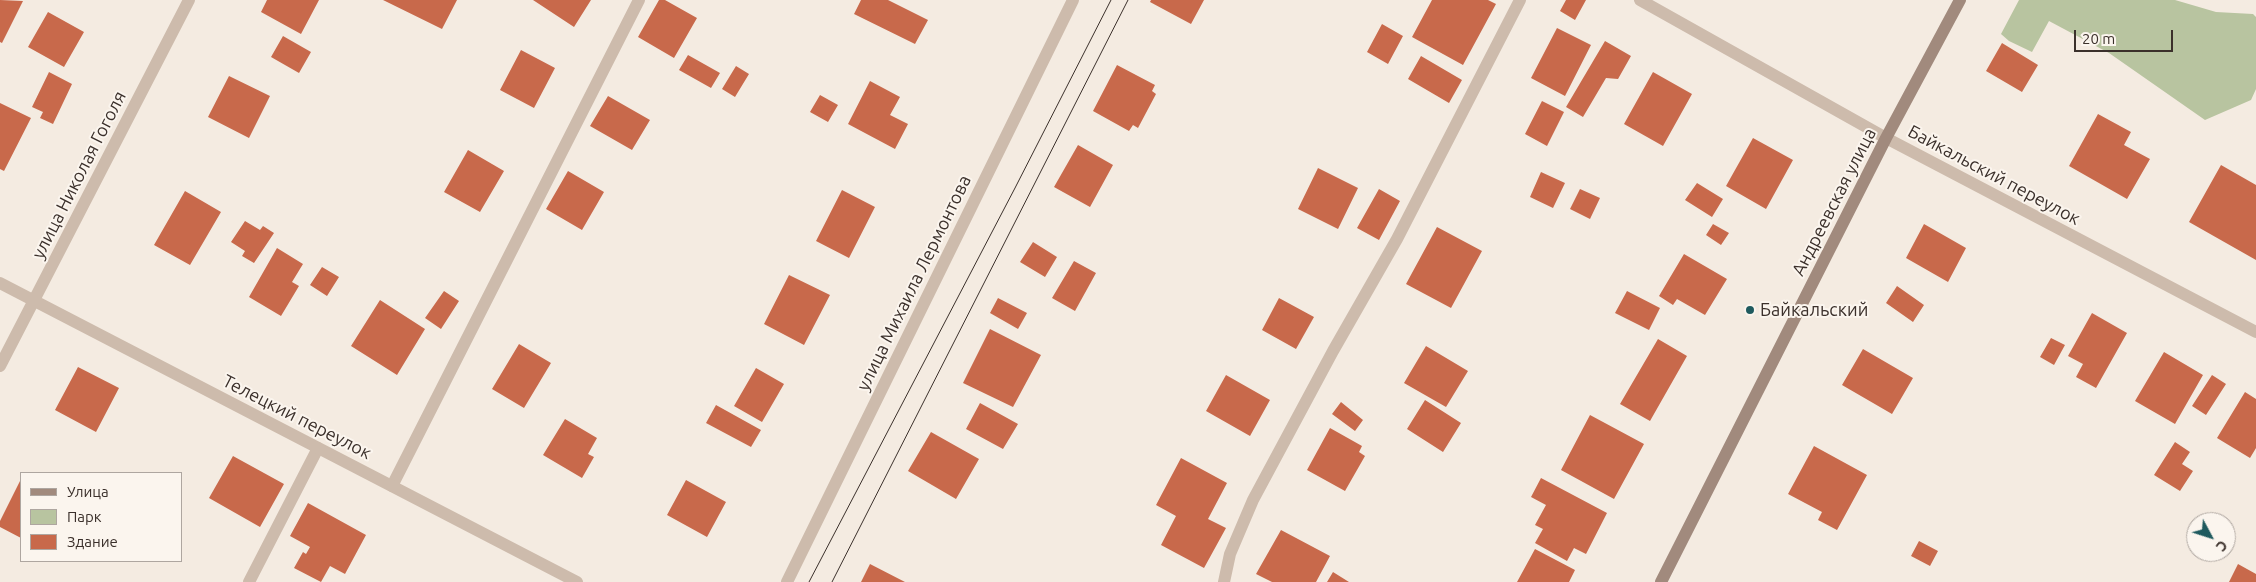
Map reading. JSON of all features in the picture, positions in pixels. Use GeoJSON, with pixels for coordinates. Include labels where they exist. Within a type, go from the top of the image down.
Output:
{"type":"FeatureCollection","features":[{"type":"Feature","properties":{"kind":"street","name":"улица Николая Гоголя"},"geometry":{"type":"LineString","coordinates":[[0,366],[190,0]]}},
{"type":"Feature","properties":{"kind":"street"},"geometry":{"type":"LineString","coordinates":[[392,486],[639,0]]}},
{"type":"Feature","properties":{"kind":"street","name":"улица Михаила Лермонтова"},"geometry":{"type":"LineString","coordinates":[[787,582],[1073,0]]}},
{"type":"Feature","properties":{"kind":"street"},"geometry":{"type":"LineString","coordinates":[[1224,582],[1230,554],[1253,500],[1329,359],[1397,239],[1520,0]]}},
{"type":"Feature","properties":{"kind":"street","name":"Байкальский переулок"},"geometry":{"type":"LineString","coordinates":[[1640,0],[1886,138],[2256,332]]}},
{"type":"Feature","properties":{"kind":"street","name":"Андреевская улица"},"geometry":{"type":"LineString","coordinates":[[1661,582],[1886,138],[1960,0]]}},
{"type":"Feature","properties":{"kind":"street","name":"Телецкий переулок"},"geometry":{"type":"LineString","coordinates":[[0,282],[577,582]]}},
{"type":"Feature","properties":{"kind":"street"},"geometry":{"type":"LineString","coordinates":[[250,582],[318,448]]}},
{"type":"Feature","properties":{"kind":"green space"},"geometry":{"type":"Polygon","coordinates":[[[2019,0],[2175,0],[2216,12],[2253,14],[2256,17],[2256,89],[2251,100],[2205,120],[2109,53],[2049,21],[2032,52],[2009,41],[2001,34],[2019,0]]]}},
{"type":"Feature","properties":{"kind":"building"},"geometry":{"type":"Polygon","coordinates":[[[0,0],[23,1],[2,43],[0,42],[0,0]]]}},
{"type":"Feature","properties":{"kind":"building"},"geometry":{"type":"Polygon","coordinates":[[[267,0],[319,0],[301,34],[261,12],[267,0]]]}},
{"type":"Feature","properties":{"kind":"building"},"geometry":{"type":"Polygon","coordinates":[[[383,0],[457,0],[442,29],[383,0]]]}},
{"type":"Feature","properties":{"kind":"building"},"geometry":{"type":"Polygon","coordinates":[[[533,0],[591,0],[574,27],[533,0]]]}},
{"type":"Feature","properties":{"kind":"building"},"geometry":{"type":"Polygon","coordinates":[[[659,0],[665,0],[697,18],[674,58],[638,37],[659,0]]]}},
{"type":"Feature","properties":{"kind":"building"},"geometry":{"type":"Polygon","coordinates":[[[861,0],[888,0],[928,20],[915,44],[854,14],[861,0]]]}},
{"type":"Feature","properties":{"kind":"building"},"geometry":{"type":"Polygon","coordinates":[[[1151,0],[1204,0],[1191,24],[1150,2],[1151,0]]]}},
{"type":"Feature","properties":{"kind":"building"},"geometry":{"type":"Polygon","coordinates":[[[1432,0],[1488,0],[1496,4],[1463,65],[1412,37],[1432,0]]]}},
{"type":"Feature","properties":{"kind":"building"},"geometry":{"type":"Polygon","coordinates":[[[1566,0],[1586,0],[1575,20],[1560,11],[1566,0]]]}},
{"type":"Feature","properties":{"kind":"building"},"geometry":{"type":"Polygon","coordinates":[[[48,12],[84,32],[64,67],[28,47],[48,12]]]}},
{"type":"Feature","properties":{"kind":"building"},"geometry":{"type":"Polygon","coordinates":[[[1382,24],[1403,36],[1388,64],[1367,52],[1382,24]]]}},
{"type":"Feature","properties":{"kind":"building"},"geometry":{"type":"Polygon","coordinates":[[[1557,28],[1591,45],[1565,96],[1531,78],[1557,28]]]}},
{"type":"Feature","properties":{"kind":"building"},"geometry":{"type":"Polygon","coordinates":[[[283,36],[311,52],[299,73],[271,57],[283,36]]]}},
{"type":"Feature","properties":{"kind":"building"},"geometry":{"type":"Polygon","coordinates":[[[1605,41],[1631,56],[1618,79],[1606,78],[1583,117],[1566,107],[1605,41]]]}},
{"type":"Feature","properties":{"kind":"building"},"geometry":{"type":"Polygon","coordinates":[[[2002,43],[2038,65],[2022,92],[1986,71],[2002,43]]]}},
{"type":"Feature","properties":{"kind":"building"},"geometry":{"type":"Polygon","coordinates":[[[521,50],[555,68],[534,108],[500,90],[521,50]]]}},
{"type":"Feature","properties":{"kind":"building"},"geometry":{"type":"Polygon","coordinates":[[[688,55],[720,73],[711,88],[679,70],[688,55]]]}},
{"type":"Feature","properties":{"kind":"building"},"geometry":{"type":"Polygon","coordinates":[[[1421,56],[1462,80],[1449,103],[1408,79],[1421,56]]]}},
{"type":"Feature","properties":{"kind":"building"},"geometry":{"type":"Polygon","coordinates":[[[1117,65],[1155,85],[1152,91],[1156,94],[1138,128],[1133,125],[1129,131],[1093,111],[1117,65]]]}},
{"type":"Feature","properties":{"kind":"building"},"geometry":{"type":"Polygon","coordinates":[[[736,66],[749,74],[735,97],[722,89],[736,66]]]}},
{"type":"Feature","properties":{"kind":"building"},"geometry":{"type":"Polygon","coordinates":[[[49,72],[72,84],[53,124],[40,118],[43,112],[32,107],[49,72]]]}},
{"type":"Feature","properties":{"kind":"building"},"geometry":{"type":"Polygon","coordinates":[[[1653,72],[1692,94],[1663,146],[1624,124],[1653,72]]]}},
{"type":"Feature","properties":{"kind":"building"},"geometry":{"type":"Polygon","coordinates":[[[229,76],[270,96],[249,138],[208,117],[229,76]]]}},
{"type":"Feature","properties":{"kind":"building"},"geometry":{"type":"Polygon","coordinates":[[[870,81],[900,97],[890,115],[908,124],[895,149],[848,124],[870,81]]]}},
{"type":"Feature","properties":{"kind":"building"},"geometry":{"type":"Polygon","coordinates":[[[820,95],[838,105],[828,122],[810,112],[820,95]]]}},
{"type":"Feature","properties":{"kind":"building"},"geometry":{"type":"Polygon","coordinates":[[[608,96],[650,120],[632,150],[590,126],[608,96]]]}},
{"type":"Feature","properties":{"kind":"building"},"geometry":{"type":"Polygon","coordinates":[[[1542,101],[1564,112],[1547,146],[1525,134],[1542,101]]]}},
{"type":"Feature","properties":{"kind":"building"},"geometry":{"type":"Polygon","coordinates":[[[0,103],[31,118],[4,171],[0,169],[0,103]]]}},
{"type":"Feature","properties":{"kind":"building"},"geometry":{"type":"Polygon","coordinates":[[[2098,114],[2131,132],[2124,145],[2150,159],[2127,199],[2069,166],[2098,114]]]}},
{"type":"Feature","properties":{"kind":"building"},"geometry":{"type":"Polygon","coordinates":[[[1753,138],[1793,160],[1766,209],[1726,186],[1753,138]]]}},
{"type":"Feature","properties":{"kind":"building"},"geometry":{"type":"Polygon","coordinates":[[[1078,145],[1113,165],[1090,207],[1054,187],[1078,145]]]}},
{"type":"Feature","properties":{"kind":"building"},"geometry":{"type":"Polygon","coordinates":[[[468,150],[504,171],[480,212],[444,192],[468,150]]]}},
{"type":"Feature","properties":{"kind":"building"},"geometry":{"type":"Polygon","coordinates":[[[2221,165],[2256,185],[2256,260],[2189,222],[2221,165]]]}},
{"type":"Feature","properties":{"kind":"building"},"geometry":{"type":"Polygon","coordinates":[[[1318,168],[1358,188],[1338,229],[1298,209],[1318,168]]]}},
{"type":"Feature","properties":{"kind":"building"},"geometry":{"type":"Polygon","coordinates":[[[568,171],[604,192],[582,230],[546,209],[568,171]]]}},
{"type":"Feature","properties":{"kind":"building"},"geometry":{"type":"Polygon","coordinates":[[[1541,172],[1565,183],[1553,208],[1530,197],[1541,172]]]}},
{"type":"Feature","properties":{"kind":"building"},"geometry":{"type":"Polygon","coordinates":[[[1697,183],[1723,199],[1712,217],[1685,200],[1697,183]]]}},
{"type":"Feature","properties":{"kind":"building"},"geometry":{"type":"Polygon","coordinates":[[[1379,189],[1400,201],[1379,240],[1357,228],[1379,189]]]}},
{"type":"Feature","properties":{"kind":"building"},"geometry":{"type":"Polygon","coordinates":[[[1580,189],[1600,198],[1590,219],[1570,209],[1580,189]]]}},
{"type":"Feature","properties":{"kind":"building"},"geometry":{"type":"Polygon","coordinates":[[[842,190],[875,207],[849,258],[816,241],[842,190]]]}},
{"type":"Feature","properties":{"kind":"building"},"geometry":{"type":"Polygon","coordinates":[[[185,191],[221,212],[190,265],[154,245],[185,191]]]}},
{"type":"Feature","properties":{"kind":"building"},"geometry":{"type":"Polygon","coordinates":[[[245,221],[260,230],[263,226],[274,233],[254,263],[242,256],[245,251],[231,242],[245,221]]]}},
{"type":"Feature","properties":{"kind":"building"},"geometry":{"type":"Polygon","coordinates":[[[1713,224],[1729,233],[1721,245],[1706,235],[1713,224]]]}},
{"type":"Feature","properties":{"kind":"building"},"geometry":{"type":"Polygon","coordinates":[[[1924,224],[1966,248],[1948,282],[1906,258],[1924,224]]]}},
{"type":"Feature","properties":{"kind":"building"},"geometry":{"type":"Polygon","coordinates":[[[1437,227],[1482,251],[1451,308],[1406,284],[1437,227]]]}},
{"type":"Feature","properties":{"kind":"building"},"geometry":{"type":"Polygon","coordinates":[[[1033,242],[1057,257],[1045,277],[1020,262],[1033,242]]]}},
{"type":"Feature","properties":{"kind":"building"},"geometry":{"type":"Polygon","coordinates":[[[277,248],[303,264],[292,282],[299,286],[281,316],[249,297],[277,248]]]}},
{"type":"Feature","properties":{"kind":"building"},"geometry":{"type":"Polygon","coordinates":[[[1684,254],[1727,279],[1705,315],[1677,299],[1673,305],[1659,296],[1684,254]]]}},
{"type":"Feature","properties":{"kind":"building"},"geometry":{"type":"Polygon","coordinates":[[[1074,261],[1096,273],[1075,311],[1052,298],[1074,261]]]}},
{"type":"Feature","properties":{"kind":"building"},"geometry":{"type":"Polygon","coordinates":[[[322,267],[339,277],[327,296],[310,285],[322,267]]]}},
{"type":"Feature","properties":{"kind":"building"},"geometry":{"type":"Polygon","coordinates":[[[789,275],[830,295],[804,345],[764,324],[789,275]]]}},
{"type":"Feature","properties":{"kind":"building"},"geometry":{"type":"Polygon","coordinates":[[[1897,286],[1924,305],[1913,322],[1886,303],[1897,286]]]}},
{"type":"Feature","properties":{"kind":"building"},"geometry":{"type":"Polygon","coordinates":[[[444,291],[459,301],[441,329],[425,318],[444,291]]]}},
{"type":"Feature","properties":{"kind":"building"},"geometry":{"type":"Polygon","coordinates":[[[1627,291],[1660,308],[1649,330],[1615,313],[1627,291]]]}},
{"type":"Feature","properties":{"kind":"building"},"geometry":{"type":"Polygon","coordinates":[[[998,298],[1027,313],[1018,329],[990,313],[998,298]]]}},
{"type":"Feature","properties":{"kind":"building"},"geometry":{"type":"Polygon","coordinates":[[[1279,298],[1314,317],[1296,349],[1262,330],[1279,298]]]}},
{"type":"Feature","properties":{"kind":"building"},"geometry":{"type":"Polygon","coordinates":[[[380,300],[425,329],[397,375],[351,346],[380,300]]]}},
{"type":"Feature","properties":{"kind":"building"},"geometry":{"type":"Polygon","coordinates":[[[2092,313],[2127,333],[2096,388],[2076,377],[2083,364],[2068,356],[2092,313]]]}},
{"type":"Feature","properties":{"kind":"building"},"geometry":{"type":"Polygon","coordinates":[[[990,329],[1041,355],[1013,407],[963,383],[990,329]]]}},
{"type":"Feature","properties":{"kind":"building"},"geometry":{"type":"Polygon","coordinates":[[[2051,338],[2065,345],[2054,365],[2040,357],[2051,338]]]}},
{"type":"Feature","properties":{"kind":"building"},"geometry":{"type":"Polygon","coordinates":[[[1658,339],[1687,356],[1650,421],[1620,404],[1658,339]]]}},
{"type":"Feature","properties":{"kind":"building"},"geometry":{"type":"Polygon","coordinates":[[[519,344],[551,363],[524,408],[492,389],[519,344]]]}},
{"type":"Feature","properties":{"kind":"building"},"geometry":{"type":"Polygon","coordinates":[[[1426,346],[1468,371],[1446,407],[1404,383],[1426,346]]]}},
{"type":"Feature","properties":{"kind":"building"},"geometry":{"type":"Polygon","coordinates":[[[1863,349],[1913,378],[1892,414],[1842,385],[1863,349]]]}},
{"type":"Feature","properties":{"kind":"building"},"geometry":{"type":"Polygon","coordinates":[[[2164,352],[2203,375],[2175,424],[2135,401],[2164,352]]]}},
{"type":"Feature","properties":{"kind":"building"},"geometry":{"type":"Polygon","coordinates":[[[78,367],[119,388],[96,432],[55,410],[78,367]]]}},
{"type":"Feature","properties":{"kind":"building"},"geometry":{"type":"Polygon","coordinates":[[[756,368],[784,384],[762,422],[734,406],[756,368]]]}},
{"type":"Feature","properties":{"kind":"building"},"geometry":{"type":"Polygon","coordinates":[[[1226,375],[1270,400],[1250,436],[1206,411],[1226,375]]]}},
{"type":"Feature","properties":{"kind":"building"},"geometry":{"type":"Polygon","coordinates":[[[2212,375],[2226,384],[2206,415],[2192,406],[2212,375]]]}},
{"type":"Feature","properties":{"kind":"building"},"geometry":{"type":"Polygon","coordinates":[[[2245,392],[2256,399],[2256,448],[2250,458],[2217,438],[2245,392]]]}},
{"type":"Feature","properties":{"kind":"building"},"geometry":{"type":"Polygon","coordinates":[[[1425,400],[1461,423],[1443,452],[1407,429],[1425,400]]]}},
{"type":"Feature","properties":{"kind":"building"},"geometry":{"type":"Polygon","coordinates":[[[1341,402],[1363,420],[1355,431],[1332,414],[1341,402]]]}},
{"type":"Feature","properties":{"kind":"building"},"geometry":{"type":"Polygon","coordinates":[[[980,403],[1018,424],[1003,449],[966,429],[980,403]]]}},
{"type":"Feature","properties":{"kind":"building"},"geometry":{"type":"Polygon","coordinates":[[[716,405],[761,430],[751,447],[706,423],[716,405]]]}},
{"type":"Feature","properties":{"kind":"building"},"geometry":{"type":"Polygon","coordinates":[[[1590,415],[1644,444],[1614,499],[1561,470],[1590,415]]]}},
{"type":"Feature","properties":{"kind":"building"},"geometry":{"type":"Polygon","coordinates":[[[565,419],[597,438],[588,454],[594,457],[582,478],[543,455],[565,419]]]}},
{"type":"Feature","properties":{"kind":"building"},"geometry":{"type":"Polygon","coordinates":[[[1330,428],[1362,446],[1359,452],[1365,456],[1345,491],[1307,470],[1330,428]]]}},
{"type":"Feature","properties":{"kind":"building"},"geometry":{"type":"Polygon","coordinates":[[[931,432],[979,459],[956,499],[908,471],[931,432]]]}},
{"type":"Feature","properties":{"kind":"building"},"geometry":{"type":"Polygon","coordinates":[[[2175,442],[2190,452],[2182,464],[2193,471],[2180,491],[2154,475],[2175,442]]]}},
{"type":"Feature","properties":{"kind":"building"},"geometry":{"type":"Polygon","coordinates":[[[1814,446],[1867,475],[1837,530],[1818,520],[1822,512],[1788,494],[1814,446]]]}},
{"type":"Feature","properties":{"kind":"building"},"geometry":{"type":"Polygon","coordinates":[[[233,456],[284,484],[260,527],[209,498],[233,456]]]}},
{"type":"Feature","properties":{"kind":"building"},"geometry":{"type":"Polygon","coordinates":[[[1181,458],[1227,483],[1208,519],[1226,528],[1204,568],[1161,545],[1176,516],[1156,505],[1181,458]]]}},
{"type":"Feature","properties":{"kind":"building"},"geometry":{"type":"Polygon","coordinates":[[[1541,478],[1607,513],[1586,554],[1574,548],[1567,561],[1535,543],[1543,529],[1535,525],[1546,505],[1531,497],[1541,478]]]}},
{"type":"Feature","properties":{"kind":"building"},"geometry":{"type":"Polygon","coordinates":[[[686,480],[726,502],[707,537],[667,515],[686,480]]]}},
{"type":"Feature","properties":{"kind":"building"},"geometry":{"type":"Polygon","coordinates":[[[20,481],[20,537],[0,527],[0,521],[20,481]]]}},
{"type":"Feature","properties":{"kind":"building"},"geometry":{"type":"Polygon","coordinates":[[[308,503],[366,535],[345,574],[330,566],[321,582],[294,568],[303,552],[306,554],[310,547],[290,536],[308,503]]]}},
{"type":"Feature","properties":{"kind":"building"},"geometry":{"type":"Polygon","coordinates":[[[1281,530],[1330,556],[1316,582],[1272,582],[1256,574],[1281,530]]]}},
{"type":"Feature","properties":{"kind":"building"},"geometry":{"type":"Polygon","coordinates":[[[1919,541],[1938,551],[1930,566],[1911,556],[1919,541]]]}},
{"type":"Feature","properties":{"kind":"building"},"geometry":{"type":"Polygon","coordinates":[[[1535,549],[1575,570],[1569,582],[1517,582],[1535,549]]]}},
{"type":"Feature","properties":{"kind":"building"},"geometry":{"type":"Polygon","coordinates":[[[870,564],[905,582],[861,582],[870,564]]]}},
{"type":"Feature","properties":{"kind":"building"},"geometry":{"type":"Polygon","coordinates":[[[2238,564],[2256,574],[2256,582],[2229,582],[2238,564]]]}},
{"type":"Feature","properties":{"kind":"building"},"geometry":{"type":"Polygon","coordinates":[[[1333,572],[1349,582],[1327,582],[1333,572]]]}},
{"type":"Feature","properties":{"kind":"tram line"},"geometry":{"type":"LineString","coordinates":[[809,582],[1111,0]]}},
{"type":"Feature","properties":{"kind":"tram line"},"geometry":{"type":"LineString","coordinates":[[832,582],[1128,0]]}},
{"type":"Feature","properties":{"kind":"place","name":"Байкальский"},"geometry":{"type":"Point","coordinates":[1750,310]}}]}
